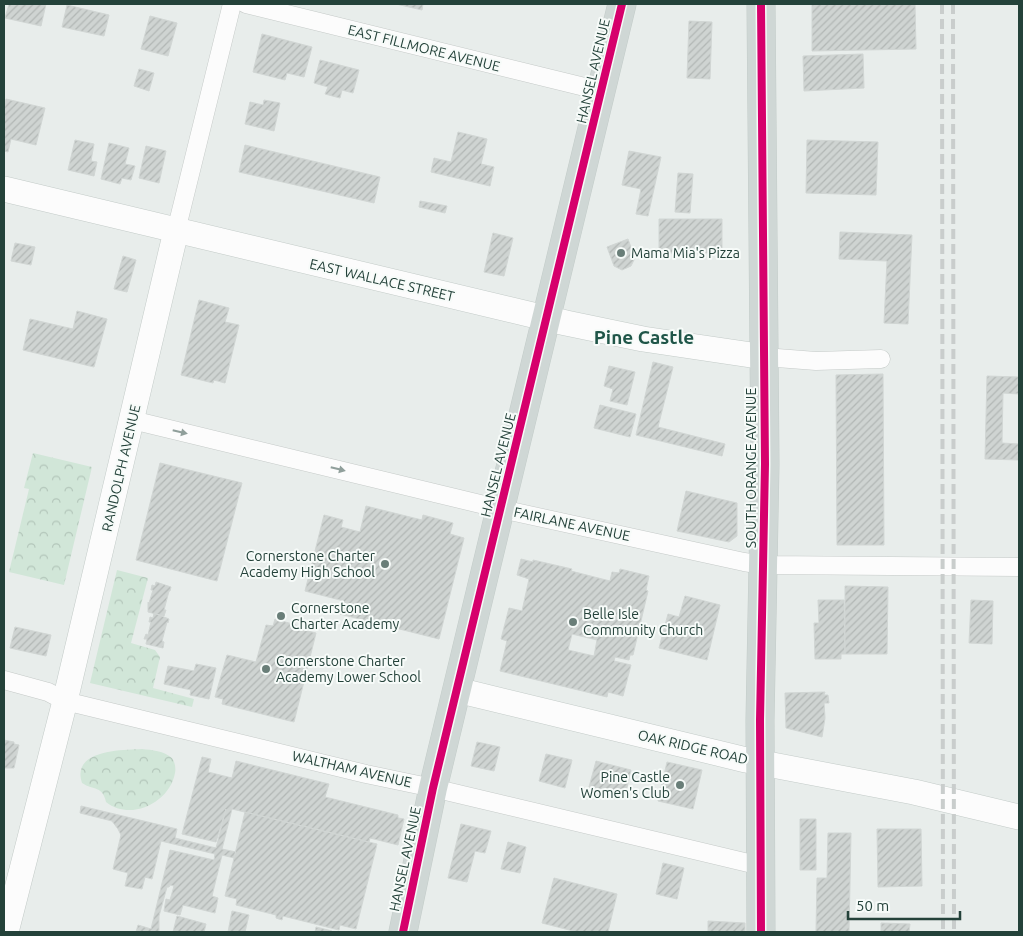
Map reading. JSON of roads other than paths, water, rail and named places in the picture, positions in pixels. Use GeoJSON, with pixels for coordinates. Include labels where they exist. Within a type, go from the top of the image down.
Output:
{"type":"FeatureCollection","features":[{"type":"Feature","properties":{"kind":"main road","name":"HANSEL AVENUE"},"geometry":{"type":"LineString","coordinates":[[402,932],[433,788],[622,4]]}},
{"type":"Feature","properties":{"kind":"main road","name":"SOUTH ORANGE AVENUE"},"geometry":{"type":"LineString","coordinates":[[761,4],[765,464],[760,762],[761,932]]}},
{"type":"Feature","properties":{"kind":"street","name":"RANDOLPH AVENUE"},"geometry":{"type":"LineString","coordinates":[[7,916],[65,701],[176,231],[232,4]]}},
{"type":"Feature","properties":{"kind":"street","name":"EAST FILLMORE AVENUE"},"geometry":{"type":"LineString","coordinates":[[246,4],[601,92]]}},
{"type":"Feature","properties":{"kind":"street","name":"EAST WALLACE STREET"},"geometry":{"type":"LineString","coordinates":[[4,189],[547,319],[643,339],[764,357]]}},
{"type":"Feature","properties":{"kind":"street"},"geometry":{"type":"LineString","coordinates":[[764,357],[816,361],[881,359]]}},
{"type":"Feature","properties":{"kind":"street","name":"FAIRLANE AVENUE"},"geometry":{"type":"LineString","coordinates":[[132,420],[501,508],[763,565],[1019,567]]}},
{"type":"Feature","properties":{"kind":"street","name":"WALTHAM AVENUE"},"geometry":{"type":"LineString","coordinates":[[4,680],[48,692],[65,701],[356,772],[433,788],[760,866]]}},
{"type":"Feature","properties":{"kind":"street","name":"OAK RIDGE ROAD"},"geometry":{"type":"LineString","coordinates":[[457,690],[760,762],[914,792],[1019,817]]}},
{"type":"Feature","properties":{"kind":"railway"},"geometry":{"type":"LineString","coordinates":[[942,4],[943,932]]}},
{"type":"Feature","properties":{"kind":"railway"},"geometry":{"type":"LineString","coordinates":[[953,4],[954,932]]}},
{"type":"Feature","properties":{"kind":"place","name":"Mama Mia's Pizza"},"geometry":{"type":"Point","coordinates":[621,253]}},
{"type":"Feature","properties":{"kind":"place","name":"Cornerstone Charter Academy High School"},"geometry":{"type":"Point","coordinates":[385,564]}},
{"type":"Feature","properties":{"kind":"place","name":"Cornerstone Charter Academy"},"geometry":{"type":"Point","coordinates":[281,616]}},
{"type":"Feature","properties":{"kind":"place","name":"Belle Isle Community Church"},"geometry":{"type":"Point","coordinates":[573,622]}},
{"type":"Feature","properties":{"kind":"place","name":"Cornerstone Charter Academy Lower School"},"geometry":{"type":"Point","coordinates":[266,669]}},
{"type":"Feature","properties":{"kind":"place","name":"Pine Castle Women's Club"},"geometry":{"type":"Point","coordinates":[680,785]}},
{"type":"Feature","properties":{"kind":"district","name":"Pine Castle"},"geometry":{"type":"Point","coordinates":[644,337]}}]}
